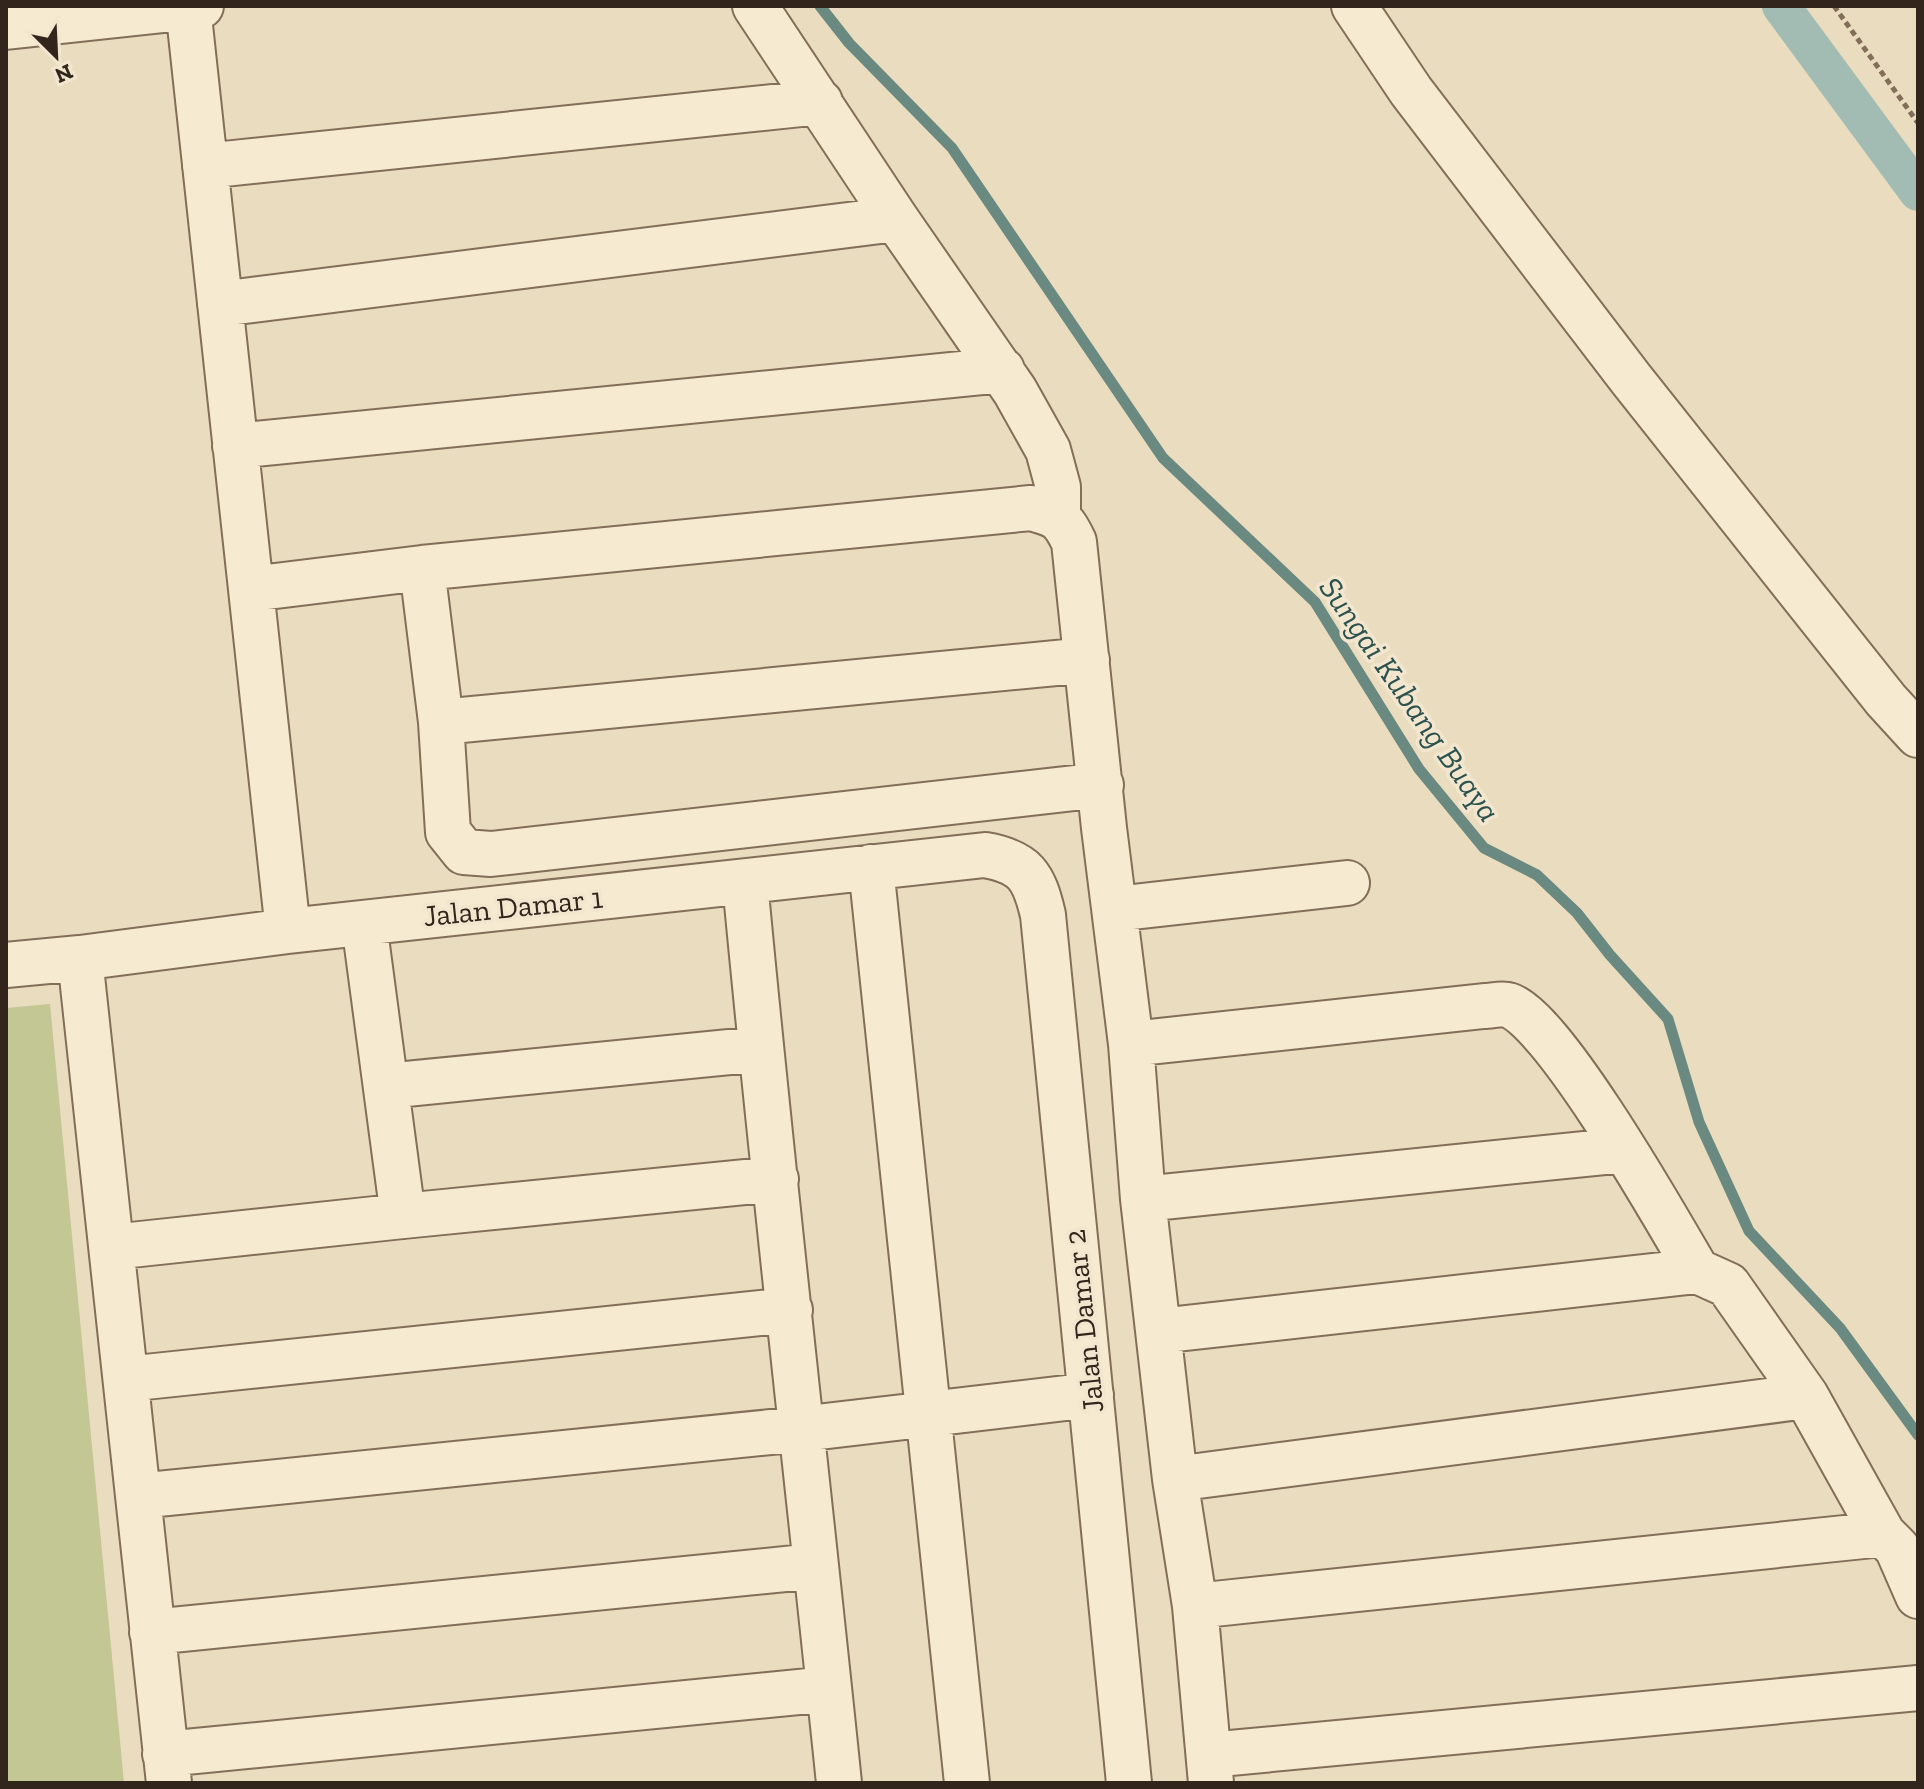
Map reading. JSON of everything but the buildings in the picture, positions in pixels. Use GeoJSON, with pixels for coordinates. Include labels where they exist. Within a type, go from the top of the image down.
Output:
{"type":"FeatureCollection","features":[{"type":"Feature","properties":{"kind":"street"},"geometry":{"type":"LineString","coordinates":[[755,6],[896,219],[1002,370],[1048,450],[1058,487],[1058,517],[1074,542],[1131,1044],[1143,1199],[1175,1479],[1195,1606],[1210,1769],[1918,1688]]}},
{"type":"Feature","properties":{"kind":"street"},"geometry":{"type":"LineString","coordinates":[[1354,6],[1411,91],[1621,367],[1886,700],[1918,735]]}},
{"type":"Feature","properties":{"kind":"street"},"geometry":{"type":"LineString","coordinates":[[6,27],[194,7],[205,166],[288,931]]}},
{"type":"Feature","properties":{"kind":"street"},"geometry":{"type":"LineString","coordinates":[[205,166],[820,102]]}},
{"type":"Feature","properties":{"kind":"street"},"geometry":{"type":"LineString","coordinates":[[220,304],[896,219]]}},
{"type":"Feature","properties":{"kind":"street"},"geometry":{"type":"LineString","coordinates":[[235,446],[1002,370]]}},
{"type":"Feature","properties":{"kind":"street"},"geometry":{"type":"LineString","coordinates":[[251,589],[422,568],[1031,508],[1058,517]]}},
{"type":"Feature","properties":{"kind":"street"},"geometry":{"type":"LineString","coordinates":[[422,568],[441,722],[448,832],[464,852],[491,854],[1101,785]]}},
{"type":"Feature","properties":{"kind":"street"},"geometry":{"type":"LineString","coordinates":[[441,722],[1087,660]]}},
{"type":"Feature","properties":{"kind":"street","name":"Jalan Damar 1"},"geometry":{"type":"LineString","coordinates":[[6,965],[985,855],[1019,865]]}},
{"type":"Feature","properties":{"kind":"street","name":"Jalan Damar 2"},"geometry":{"type":"LineString","coordinates":[[1019,865],[1038,894],[1043,915],[1129,1783]]}},
{"type":"Feature","properties":{"kind":"street"},"geometry":{"type":"LineString","coordinates":[[871,867],[967,1783]]}},
{"type":"Feature","properties":{"kind":"street"},"geometry":{"type":"LineString","coordinates":[[745,882],[760,1049],[839,1783]]}},
{"type":"Feature","properties":{"kind":"street"},"geometry":{"type":"LineString","coordinates":[[1115,909],[1347,883]]}},
{"type":"Feature","properties":{"kind":"street"},"geometry":{"type":"LineString","coordinates":[[364,923],[403,1216]]}},
{"type":"Feature","properties":{"kind":"street"},"geometry":{"type":"LineString","coordinates":[[80,958],[167,1768],[829,1689]]}},
{"type":"Feature","properties":{"kind":"street"},"geometry":{"type":"LineString","coordinates":[[1131,1044],[1509,1005],[1532,1021],[1562,1057],[1624,1150],[1697,1271]]}},
{"type":"Feature","properties":{"kind":"street"},"geometry":{"type":"LineString","coordinates":[[386,1086],[760,1049]]}},
{"type":"Feature","properties":{"kind":"street"},"geometry":{"type":"LineString","coordinates":[[1143,1199],[1624,1150]]}},
{"type":"Feature","properties":{"kind":"street"},"geometry":{"type":"LineString","coordinates":[[112,1247],[776,1179]]}},
{"type":"Feature","properties":{"kind":"street"},"geometry":{"type":"LineString","coordinates":[[1159,1331],[1697,1271],[1728,1285],[1806,1396],[1883,1534],[1897,1548],[1918,1596]]}},
{"type":"Feature","properties":{"kind":"street"},"geometry":{"type":"LineString","coordinates":[[126,1379],[790,1310]]}},
{"type":"Feature","properties":{"kind":"street"},"geometry":{"type":"LineString","coordinates":[[138,1496],[801,1429],[1091,1395]]}},
{"type":"Feature","properties":{"kind":"street"},"geometry":{"type":"LineString","coordinates":[[1175,1479],[1806,1396]]}},
{"type":"Feature","properties":{"kind":"street"},"geometry":{"type":"LineString","coordinates":[[1195,1606],[1883,1534]]}},
{"type":"Feature","properties":{"kind":"street"},"geometry":{"type":"LineString","coordinates":[[152,1632],[815,1566]]}},
{"type":"Feature","properties":{"kind":"path"},"geometry":{"type":"LineString","coordinates":[[1834,6],[1918,123]]}},
{"type":"Feature","properties":{"kind":"green space"},"geometry":{"type":"Polygon","coordinates":[[[50,1004],[124,1783],[6,1783],[6,1008],[50,1004]]]}},
{"type":"Feature","properties":{"kind":"waterway","name":"Sungai Kubang Buaya"},"geometry":{"type":"LineString","coordinates":[[820,6],[849,43],[952,148],[1163,458],[1315,602],[1419,769],[1484,848],[1537,875],[1577,913],[1668,1019],[1699,1122],[1749,1231],[1840,1328],[1918,1435]]}},
{"type":"Feature","properties":{"kind":"waterway"},"geometry":{"type":"LineString","coordinates":[[1781,6],[1918,192]]}}]}
